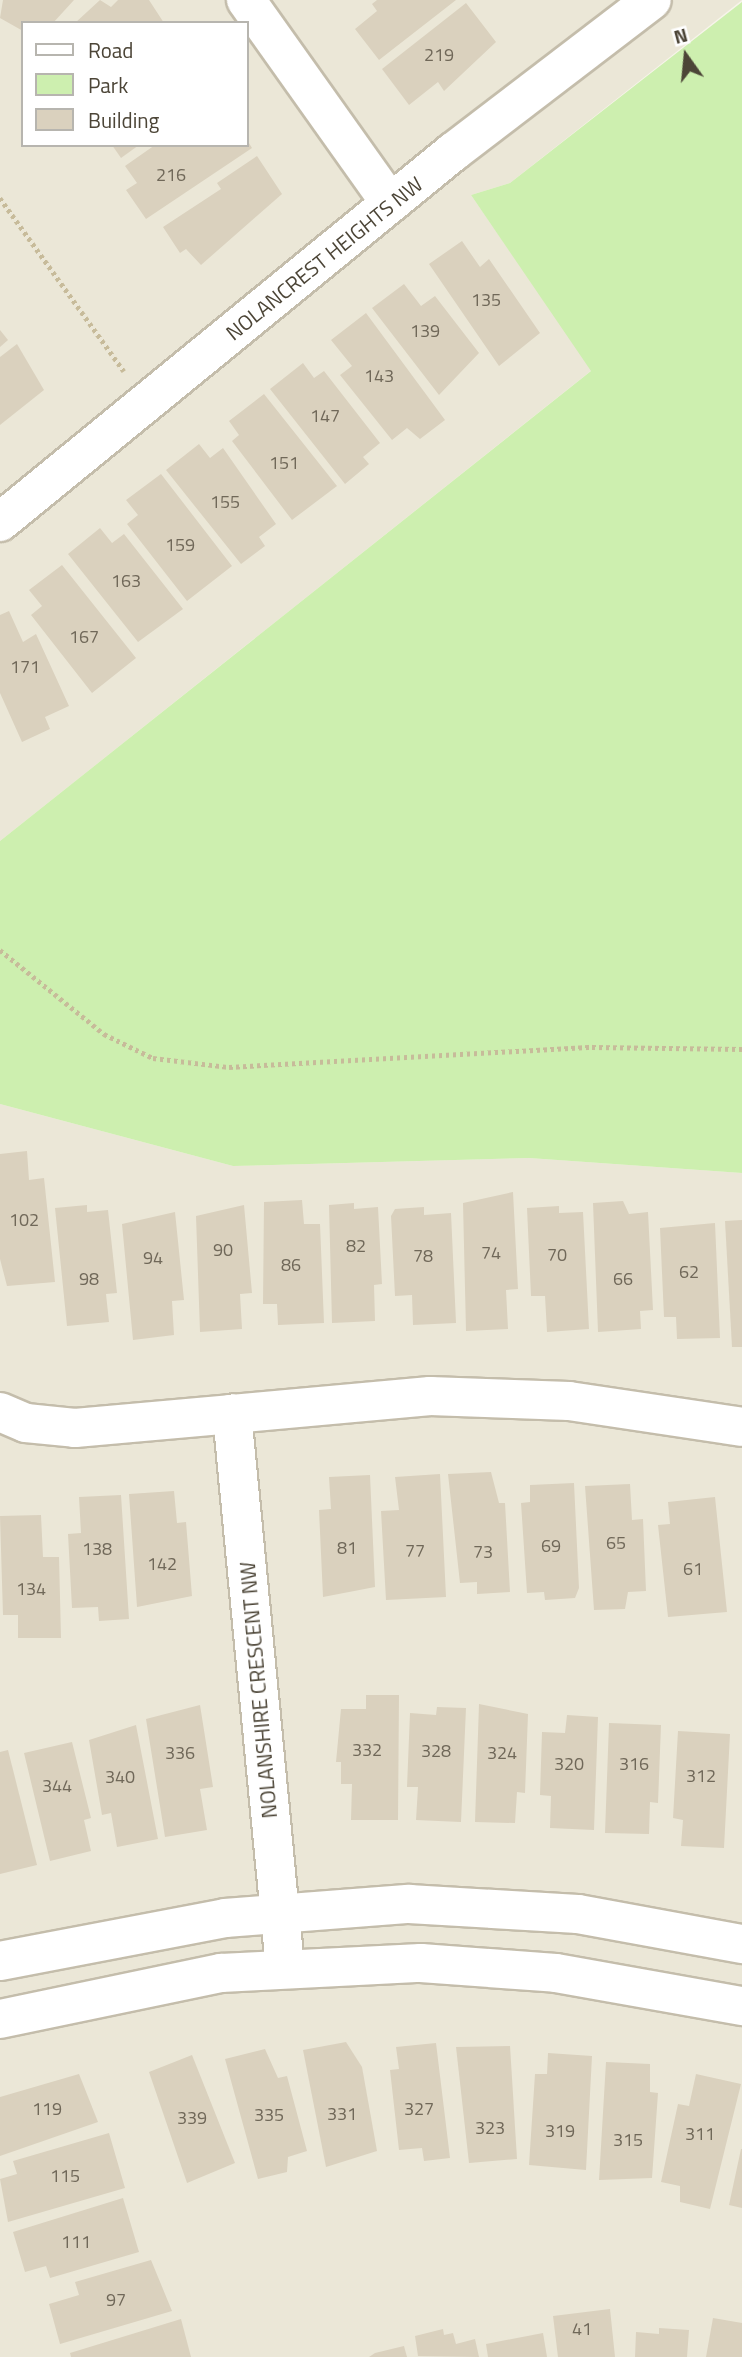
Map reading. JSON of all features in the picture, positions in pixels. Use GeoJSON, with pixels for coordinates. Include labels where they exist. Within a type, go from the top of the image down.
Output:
{"type":"FeatureCollection","features":[{"type":"Feature","properties":{"kind":"street"},"geometry":{"type":"LineString","coordinates":[[246,0],[390,203]]}},
{"type":"Feature","properties":{"kind":"street","name":"NOLANCREST HEIGHTS NW"},"geometry":{"type":"LineString","coordinates":[[0,522],[390,203],[652,0]]}},
{"type":"Feature","properties":{"kind":"street"},"geometry":{"type":"LineString","coordinates":[[0,1412],[26,1423],[75,1428],[430,1396],[569,1401],[742,1427]]}},
{"type":"Feature","properties":{"kind":"street","name":"NOLANSHIRE CRESCENT NW"},"geometry":{"type":"LineString","coordinates":[[232,1414],[285,1967]]}},
{"type":"Feature","properties":{"kind":"street"},"geometry":{"type":"LineString","coordinates":[[0,1961],[110,1936],[279,1911],[409,1904],[578,1914],[742,1944]]}},
{"type":"Feature","properties":{"kind":"street"},"geometry":{"type":"LineString","coordinates":[[0,2019],[220,1973],[285,1967],[421,1963],[556,1973],[742,2006]]}},
{"type":"Feature","properties":{"kind":"path"},"geometry":{"type":"LineString","coordinates":[[0,198],[147,403]]}},
{"type":"Feature","properties":{"kind":"path"},"geometry":{"type":"LineString","coordinates":[[0,950],[104,1034],[153,1058],[229,1067],[592,1047],[742,1049]]}},
{"type":"Feature","properties":{"kind":"shaded area"},"geometry":{"type":"Polygon","coordinates":[[[0,0],[742,0],[510,183],[471,195],[592,370],[0,841],[0,0]]]}},
{"type":"Feature","properties":{"kind":"shaded area"},"geometry":{"type":"Polygon","coordinates":[[[0,1104],[233,1166],[529,1158],[742,1173],[742,2357],[0,2357],[0,1104]]]}},
{"type":"Feature","properties":{"kind":"green space"},"geometry":{"type":"Polygon","coordinates":[[[742,2],[742,1173],[529,1158],[233,1166],[0,1104],[0,841],[591,371],[471,195],[510,183],[742,2]]]}},
{"type":"Feature","properties":{"kind":"building"},"geometry":{"type":"Polygon","coordinates":[[[3,0],[74,0],[55,21],[21,21],[21,30],[0,18],[3,0]]]}},
{"type":"Feature","properties":{"kind":"building"},"geometry":{"type":"Polygon","coordinates":[[[100,0],[111,7],[118,0],[149,0],[163,21],[77,21],[100,0]]]}},
{"type":"Feature","properties":{"kind":"building"},"geometry":{"type":"Polygon","coordinates":[[[377,0],[456,0],[379,60],[355,29],[377,11],[372,4],[377,0]]]}},
{"type":"Feature","properties":{"kind":"building"},"geometry":{"type":"Polygon","coordinates":[[[466,3],[496,42],[444,91],[438,82],[409,105],[382,69],[466,3]]]}},
{"type":"Feature","properties":{"kind":"building"},"geometry":{"type":"Polygon","coordinates":[[[248,142],[252,148],[146,219],[126,190],[137,183],[125,166],[152,147],[248,147],[248,142]]]}},
{"type":"Feature","properties":{"kind":"building"},"geometry":{"type":"Polygon","coordinates":[[[113,147],[136,147],[121,158],[113,147]]]}},
{"type":"Feature","properties":{"kind":"building"},"geometry":{"type":"Polygon","coordinates":[[[257,156],[282,194],[201,265],[186,249],[180,253],[163,227],[221,189],[217,183],[257,156]]]}},
{"type":"Feature","properties":{"kind":"building"},"geometry":{"type":"Polygon","coordinates":[[[462,241],[480,267],[489,259],[540,333],[499,366],[429,264],[462,241]]]}},
{"type":"Feature","properties":{"kind":"building"},"geometry":{"type":"Polygon","coordinates":[[[404,284],[421,306],[435,296],[479,353],[439,395],[372,308],[404,284]]]}},
{"type":"Feature","properties":{"kind":"building"},"geometry":{"type":"Polygon","coordinates":[[[366,313],[445,420],[420,439],[407,428],[392,440],[340,375],[352,366],[331,340],[366,313]]]}},
{"type":"Feature","properties":{"kind":"building"},"geometry":{"type":"Polygon","coordinates":[[[0,330],[8,340],[0,347],[0,330]]]}},
{"type":"Feature","properties":{"kind":"building"},"geometry":{"type":"Polygon","coordinates":[[[17,344],[44,390],[0,425],[0,357],[17,344]]]}},
{"type":"Feature","properties":{"kind":"building"},"geometry":{"type":"Polygon","coordinates":[[[303,363],[314,378],[324,371],[380,443],[363,457],[369,464],[345,484],[270,389],[303,363]]]}},
{"type":"Feature","properties":{"kind":"building"},"geometry":{"type":"Polygon","coordinates":[[[264,394],[337,486],[292,520],[232,441],[239,435],[229,421],[264,394]]]}},
{"type":"Feature","properties":{"kind":"building"},"geometry":{"type":"Polygon","coordinates":[[[199,444],[210,458],[223,448],[276,524],[259,537],[265,546],[241,564],[166,470],[199,444]]]}},
{"type":"Feature","properties":{"kind":"building"},"geometry":{"type":"Polygon","coordinates":[[[161,474],[232,566],[187,601],[127,524],[138,515],[126,500],[161,474]]]}},
{"type":"Feature","properties":{"kind":"building"},"geometry":{"type":"Polygon","coordinates":[[[100,528],[112,543],[124,534],[183,609],[138,642],[68,554],[100,528]]]}},
{"type":"Feature","properties":{"kind":"building"},"geometry":{"type":"Polygon","coordinates":[[[62,565],[136,658],[92,693],[31,615],[42,606],[29,590],[62,565]]]}},
{"type":"Feature","properties":{"kind":"building"},"geometry":{"type":"Polygon","coordinates":[[[9,611],[23,642],[36,634],[69,706],[45,717],[50,729],[22,742],[0,693],[0,615],[9,611]]]}},
{"type":"Feature","properties":{"kind":"building"},"geometry":{"type":"Polygon","coordinates":[[[27,1151],[29,1180],[44,1178],[55,1282],[7,1286],[0,1259],[0,1154],[27,1151]]]}},
{"type":"Feature","properties":{"kind":"building"},"geometry":{"type":"Polygon","coordinates":[[[513,1192],[518,1289],[506,1290],[508,1329],[466,1331],[463,1203],[513,1192]]]}},
{"type":"Feature","properties":{"kind":"building"},"geometry":{"type":"Polygon","coordinates":[[[302,1200],[304,1224],[320,1224],[324,1323],[278,1325],[277,1304],[263,1304],[264,1202],[302,1200]]]}},
{"type":"Feature","properties":{"kind":"building"},"geometry":{"type":"Polygon","coordinates":[[[623,1201],[629,1214],[648,1212],[653,1310],[640,1311],[641,1329],[598,1332],[593,1203],[623,1201]]]}},
{"type":"Feature","properties":{"kind":"building"},"geometry":{"type":"Polygon","coordinates":[[[354,1203],[354,1209],[378,1207],[382,1284],[374,1285],[375,1321],[332,1323],[329,1205],[354,1203]]]}},
{"type":"Feature","properties":{"kind":"building"},"geometry":{"type":"Polygon","coordinates":[[[87,1205],[87,1212],[108,1210],[117,1293],[106,1294],[109,1322],[67,1326],[55,1208],[87,1205]]]}},
{"type":"Feature","properties":{"kind":"building"},"geometry":{"type":"Polygon","coordinates":[[[244,1205],[252,1293],[240,1294],[242,1329],[200,1332],[196,1216],[244,1205]]]}},
{"type":"Feature","properties":{"kind":"building"},"geometry":{"type":"Polygon","coordinates":[[[559,1206],[559,1213],[583,1212],[589,1329],[547,1332],[545,1296],[531,1296],[527,1208],[559,1206]]]}},
{"type":"Feature","properties":{"kind":"building"},"geometry":{"type":"Polygon","coordinates":[[[424,1207],[424,1215],[451,1213],[456,1323],[413,1325],[412,1295],[395,1296],[391,1216],[395,1209],[424,1207]]]}},
{"type":"Feature","properties":{"kind":"building"},"geometry":{"type":"Polygon","coordinates":[[[175,1212],[184,1300],[172,1301],[174,1335],[133,1340],[122,1224],[175,1212]]]}},
{"type":"Feature","properties":{"kind":"building"},"geometry":{"type":"Polygon","coordinates":[[[742,1220],[742,1347],[732,1347],[725,1221],[742,1220]]]}},
{"type":"Feature","properties":{"kind":"building"},"geometry":{"type":"Polygon","coordinates":[[[715,1223],[720,1338],[677,1339],[676,1317],[664,1317],[660,1228],[715,1223]]]}},
{"type":"Feature","properties":{"kind":"building"},"geometry":{"type":"Polygon","coordinates":[[[491,1472],[499,1503],[505,1503],[510,1592],[477,1594],[477,1582],[460,1583],[448,1474],[491,1472]]]}},
{"type":"Feature","properties":{"kind":"building"},"geometry":{"type":"Polygon","coordinates":[[[440,1474],[446,1597],[386,1600],[381,1511],[399,1510],[395,1477],[440,1474]]]}},
{"type":"Feature","properties":{"kind":"building"},"geometry":{"type":"Polygon","coordinates":[[[370,1475],[375,1587],[323,1597],[319,1510],[331,1509],[329,1477],[370,1475]]]}},
{"type":"Feature","properties":{"kind":"building"},"geometry":{"type":"Polygon","coordinates":[[[574,1483],[579,1588],[575,1598],[545,1600],[544,1592],[527,1593],[521,1503],[530,1502],[530,1485],[574,1483]]]}},
{"type":"Feature","properties":{"kind":"building"},"geometry":{"type":"Polygon","coordinates":[[[630,1484],[632,1520],[643,1519],[646,1591],[628,1592],[625,1609],[594,1610],[585,1486],[630,1484]]]}},
{"type":"Feature","properties":{"kind":"building"},"geometry":{"type":"Polygon","coordinates":[[[174,1491],[177,1523],[186,1522],[192,1596],[137,1607],[129,1494],[174,1491]]]}},
{"type":"Feature","properties":{"kind":"building"},"geometry":{"type":"Polygon","coordinates":[[[121,1495],[129,1619],[99,1621],[98,1607],[72,1608],[68,1534],[81,1533],[79,1497],[121,1495]]]}},
{"type":"Feature","properties":{"kind":"building"},"geometry":{"type":"Polygon","coordinates":[[[715,1497],[727,1612],[668,1617],[658,1525],[670,1524],[668,1502],[715,1497]]]}},
{"type":"Feature","properties":{"kind":"building"},"geometry":{"type":"Polygon","coordinates":[[[41,1515],[43,1557],[59,1557],[61,1638],[18,1638],[18,1615],[3,1615],[0,1516],[41,1515]]]}},
{"type":"Feature","properties":{"kind":"building"},"geometry":{"type":"Polygon","coordinates":[[[366,1695],[399,1695],[398,1820],[351,1820],[352,1784],[341,1784],[341,1762],[336,1762],[341,1709],[366,1709],[366,1695]]]}},
{"type":"Feature","properties":{"kind":"building"},"geometry":{"type":"Polygon","coordinates":[[[479,1704],[528,1714],[525,1793],[517,1792],[515,1823],[475,1822],[479,1704]]]}},
{"type":"Feature","properties":{"kind":"building"},"geometry":{"type":"Polygon","coordinates":[[[200,1705],[213,1787],[200,1789],[207,1830],[165,1837],[146,1719],[200,1705]]]}},
{"type":"Feature","properties":{"kind":"building"},"geometry":{"type":"Polygon","coordinates":[[[437,1707],[466,1708],[461,1822],[416,1820],[418,1787],[407,1787],[410,1713],[436,1715],[437,1707]]]}},
{"type":"Feature","properties":{"kind":"building"},"geometry":{"type":"Polygon","coordinates":[[[567,1715],[598,1717],[594,1830],[550,1828],[551,1796],[540,1795],[542,1732],[565,1733],[567,1715]]]}},
{"type":"Feature","properties":{"kind":"building"},"geometry":{"type":"Polygon","coordinates":[[[609,1723],[661,1725],[658,1803],[650,1802],[649,1834],[605,1833],[609,1723]]]}},
{"type":"Feature","properties":{"kind":"building"},"geometry":{"type":"Polygon","coordinates":[[[136,1725],[158,1839],[117,1847],[111,1813],[102,1815],[89,1740],[136,1725]]]}},
{"type":"Feature","properties":{"kind":"building"},"geometry":{"type":"Polygon","coordinates":[[[678,1731],[730,1734],[724,1848],[681,1846],[683,1820],[673,1818],[678,1731]]]}},
{"type":"Feature","properties":{"kind":"building"},"geometry":{"type":"Polygon","coordinates":[[[72,1742],[91,1818],[84,1820],[91,1851],[50,1861],[24,1753],[72,1742]]]}},
{"type":"Feature","properties":{"kind":"building"},"geometry":{"type":"Polygon","coordinates":[[[8,1750],[37,1865],[0,1874],[0,1752],[8,1750]]]}},
{"type":"Feature","properties":{"kind":"building"},"geometry":{"type":"Polygon","coordinates":[[[346,2042],[362,2067],[377,2151],[326,2167],[303,2050],[346,2042]]]}},
{"type":"Feature","properties":{"kind":"building"},"geometry":{"type":"Polygon","coordinates":[[[436,2043],[450,2158],[424,2161],[422,2148],[399,2150],[390,2070],[399,2069],[396,2047],[436,2043]]]}},
{"type":"Feature","properties":{"kind":"building"},"geometry":{"type":"Polygon","coordinates":[[[510,2046],[517,2159],[469,2163],[456,2047],[510,2046]]]}},
{"type":"Feature","properties":{"kind":"building"},"geometry":{"type":"Polygon","coordinates":[[[265,2049],[278,2078],[287,2076],[307,2151],[288,2157],[287,2172],[258,2179],[225,2059],[265,2049]]]}},
{"type":"Feature","properties":{"kind":"building"},"geometry":{"type":"Polygon","coordinates":[[[548,2053],[592,2056],[586,2170],[529,2165],[535,2074],[547,2074],[548,2053]]]}},
{"type":"Feature","properties":{"kind":"building"},"geometry":{"type":"Polygon","coordinates":[[[192,2055],[235,2163],[187,2183],[149,2072],[192,2055]]]}},
{"type":"Feature","properties":{"kind":"building"},"geometry":{"type":"Polygon","coordinates":[[[606,2062],[650,2064],[650,2092],[658,2093],[652,2178],[599,2180],[606,2062]]]}},
{"type":"Feature","properties":{"kind":"building"},"geometry":{"type":"Polygon","coordinates":[[[79,2074],[98,2122],[0,2156],[0,2097],[79,2074]]]}},
{"type":"Feature","properties":{"kind":"building"},"geometry":{"type":"Polygon","coordinates":[[[696,2074],[741,2084],[710,2209],[680,2202],[680,2186],[661,2182],[678,2104],[689,2106],[696,2074]]]}},
{"type":"Feature","properties":{"kind":"building"},"geometry":{"type":"Polygon","coordinates":[[[109,2133],[125,2188],[8,2222],[0,2179],[17,2174],[13,2161],[109,2133]]]}},
{"type":"Feature","properties":{"kind":"building"},"geometry":{"type":"Polygon","coordinates":[[[742,2149],[742,2208],[729,2205],[742,2149]]]}},
{"type":"Feature","properties":{"kind":"building"},"geometry":{"type":"Polygon","coordinates":[[[123,2198],[139,2252],[50,2278],[46,2266],[25,2272],[13,2232],[123,2198]]]}},
{"type":"Feature","properties":{"kind":"building"},"geometry":{"type":"Polygon","coordinates":[[[151,2260],[172,2311],[60,2344],[49,2304],[79,2295],[75,2282],[151,2260]]]}},
{"type":"Feature","properties":{"kind":"building"},"geometry":{"type":"Polygon","coordinates":[[[610,2309],[615,2357],[558,2357],[553,2316],[610,2309]]]}},
{"type":"Feature","properties":{"kind":"building"},"geometry":{"type":"Polygon","coordinates":[[[713,2318],[742,2323],[742,2357],[706,2357],[713,2318]]]}},
{"type":"Feature","properties":{"kind":"building"},"geometry":{"type":"Polygon","coordinates":[[[181,2319],[191,2357],[71,2357],[70,2353],[181,2319]]]}},
{"type":"Feature","properties":{"kind":"building"},"geometry":{"type":"Polygon","coordinates":[[[659,2328],[689,2330],[687,2357],[635,2357],[636,2332],[659,2334],[659,2328]]]}},
{"type":"Feature","properties":{"kind":"building"},"geometry":{"type":"Polygon","coordinates":[[[443,2329],[444,2335],[453,2333],[456,2344],[475,2339],[479,2357],[418,2356],[415,2336],[443,2329]]]}},
{"type":"Feature","properties":{"kind":"building"},"geometry":{"type":"Polygon","coordinates":[[[543,2333],[547,2357],[488,2357],[486,2344],[543,2333]]]}},
{"type":"Feature","properties":{"kind":"building"},"geometry":{"type":"Polygon","coordinates":[[[404,2346],[407,2357],[369,2357],[375,2353],[404,2346]]]}}]}
